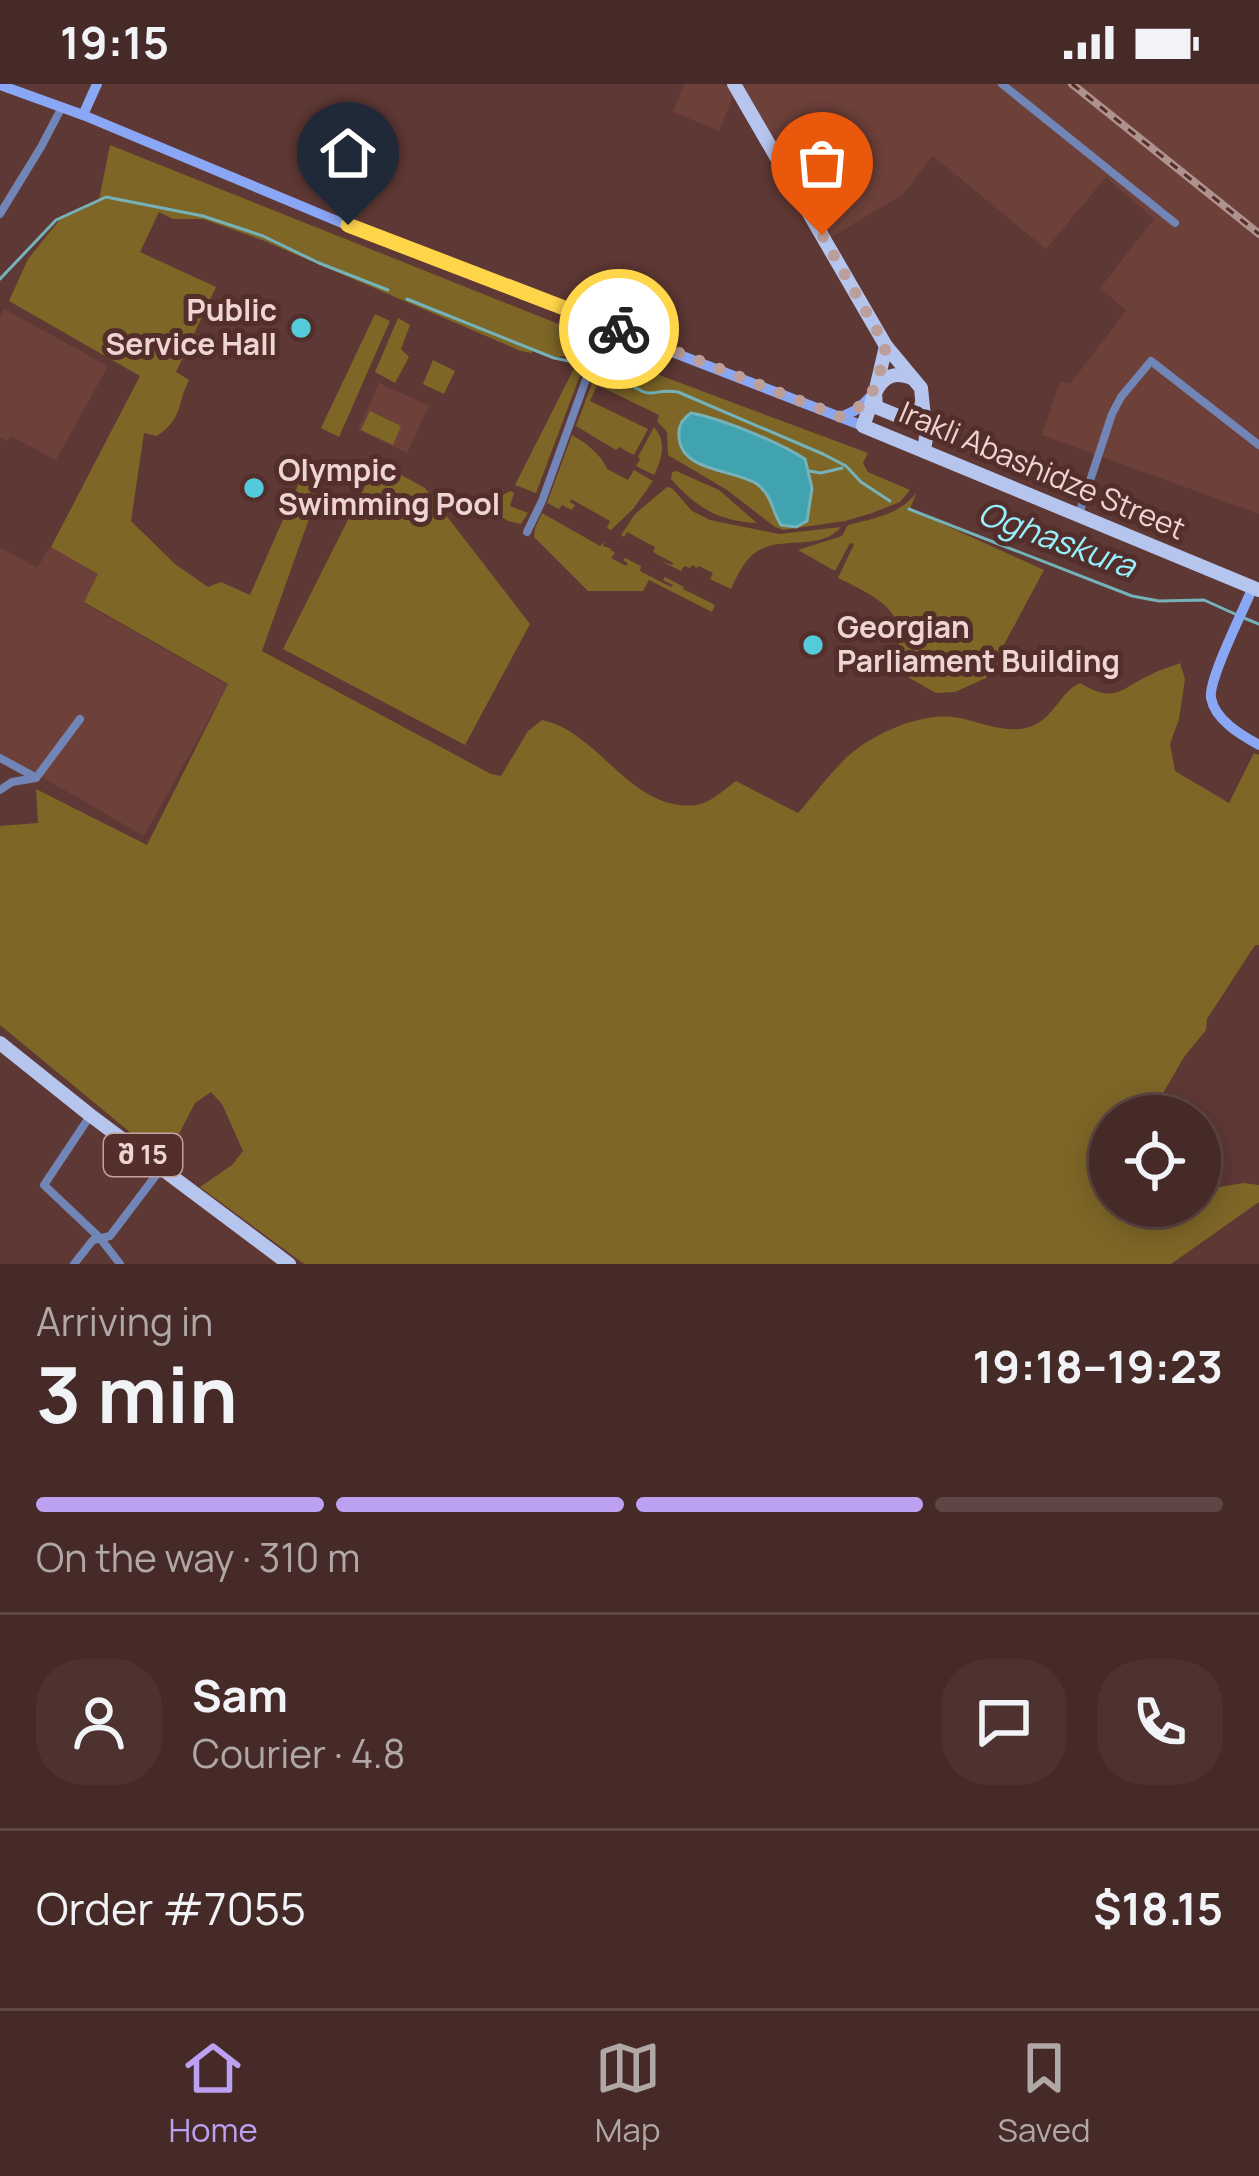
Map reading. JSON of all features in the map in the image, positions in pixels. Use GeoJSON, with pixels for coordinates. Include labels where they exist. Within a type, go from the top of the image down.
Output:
{"type":"FeatureCollection","features":[{"type":"Feature","properties":{"kind":"main road"},"geometry":{"type":"LineString","coordinates":[[83,115],[97,84]]}},
{"type":"Feature","properties":{"kind":"main road"},"geometry":{"type":"LineString","coordinates":[[734,84],[886,346],[921,388],[924,451]]}},
{"type":"Feature","properties":{"kind":"main road","name":"Irakli Abashidze Street"},"geometry":{"type":"LineString","coordinates":[[0,85],[62,106],[378,238],[863,425],[1256,589]]}},
{"type":"Feature","properties":{"kind":"main road"},"geometry":{"type":"LineString","coordinates":[[863,425],[886,346]]}},
{"type":"Feature","properties":{"kind":"main road"},"geometry":{"type":"LineString","coordinates":[[841,417],[858,409],[886,378],[894,374],[912,378]]}},
{"type":"Feature","properties":{"kind":"main road"},"geometry":{"type":"LineString","coordinates":[[875,393],[876,407],[908,420],[923,404]]}},
{"type":"Feature","properties":{"kind":"main road"},"geometry":{"type":"LineString","coordinates":[[897,440],[912,431],[923,404]]}},
{"type":"Feature","properties":{"kind":"main road"},"geometry":{"type":"LineString","coordinates":[[1256,589],[1210,695],[1223,720],[1259,745]]}},
{"type":"Feature","properties":{"kind":"main road","name":"შ 15"},"geometry":{"type":"LineString","coordinates":[[0,1043],[289,1264]]}},
{"type":"Feature","properties":{"kind":"street"},"geometry":{"type":"LineString","coordinates":[[1002,84],[1175,223]]}},
{"type":"Feature","properties":{"kind":"street"},"geometry":{"type":"LineString","coordinates":[[0,214],[62,106]]}},
{"type":"Feature","properties":{"kind":"street"},"geometry":{"type":"LineString","coordinates":[[526,532],[538,511],[606,325]]}},
{"type":"Feature","properties":{"kind":"street"},"geometry":{"type":"LineString","coordinates":[[1079,515],[1112,414],[1150,361],[1259,445]]}},
{"type":"Feature","properties":{"kind":"street"},"geometry":{"type":"LineString","coordinates":[[0,790],[12,782],[36,778],[80,719]]}},
{"type":"Feature","properties":{"kind":"street"},"geometry":{"type":"LineString","coordinates":[[0,758],[36,778]]}},
{"type":"Feature","properties":{"kind":"street"},"geometry":{"type":"LineString","coordinates":[[91,1115],[44,1185],[100,1238],[120,1264]]}},
{"type":"Feature","properties":{"kind":"street"},"geometry":{"type":"LineString","coordinates":[[74,1264],[93,1240],[110,1236],[161,1169]]}},
{"type":"Feature","properties":{"kind":"shaded area"},"geometry":{"type":"Polygon","coordinates":[[[684,84],[1259,84],[1259,514],[1042,435],[1060,381],[1070,384],[1126,310],[1100,288],[1154,219],[1106,177],[1046,249],[933,156],[902,195],[823,242],[736,89],[719,131],[673,112],[684,84]]]}},
{"type":"Feature","properties":{"kind":"shaded area"},"geometry":{"type":"Polygon","coordinates":[[[110,145],[576,331],[565,356],[521,351],[203,219],[173,219],[159,212],[140,252],[216,287],[176,372],[189,380],[176,417],[157,436],[144,433],[131,521],[175,564],[208,587],[221,582],[250,595],[299,483],[321,485],[262,651],[491,774],[501,776],[528,731],[542,720],[563,727],[634,784],[673,804],[702,804],[736,781],[798,813],[848,756],[900,725],[946,716],[1005,729],[1023,728],[1040,722],[1080,683],[1111,694],[1180,663],[1185,679],[1170,744],[1175,771],[1229,803],[1254,753],[1259,755],[1259,945],[1162,1095],[1089,1095],[1089,1227],[1221,1227],[1221,1187],[1244,1183],[1259,1185],[1259,1202],[1171,1264],[304,1264],[200,1187],[232,1165],[243,1151],[222,1104],[211,1092],[195,1103],[165,1161],[0,1025],[0,826],[38,823],[36,789],[147,845],[228,684],[84,602],[98,574],[51,547],[140,376],[9,301],[28,259],[61,218],[99,200],[110,145]]]}},
{"type":"Feature","properties":{"kind":"shaded area"},"geometry":{"type":"Polygon","coordinates":[[[4,309],[108,366],[56,460],[11,436],[7,441],[0,437],[0,316],[4,309]]]}},
{"type":"Feature","properties":{"kind":"shaded area"},"geometry":{"type":"Polygon","coordinates":[[[375,314],[390,321],[339,437],[321,428],[375,314]]]}},
{"type":"Feature","properties":{"kind":"shaded area"},"geometry":{"type":"Polygon","coordinates":[[[398,318],[410,325],[401,349],[409,357],[395,383],[375,372],[398,318]]]}},
{"type":"Feature","properties":{"kind":"shaded area"},"geometry":{"type":"Polygon","coordinates":[[[590,337],[594,338],[536,493],[515,485],[590,337]]]}},
{"type":"Feature","properties":{"kind":"shaded area"},"geometry":{"type":"Polygon","coordinates":[[[603,354],[868,453],[863,463],[868,472],[910,490],[900,502],[845,521],[783,530],[775,527],[727,490],[668,455],[667,432],[657,421],[659,415],[597,385],[590,401],[648,429],[634,455],[576,426],[603,354]]]}},
{"type":"Feature","properties":{"kind":"shaded area"},"geometry":{"type":"Polygon","coordinates":[[[433,360],[455,371],[444,394],[423,384],[433,360]]]}},
{"type":"Feature","properties":{"kind":"shaded area"},"geometry":{"type":"Polygon","coordinates":[[[379,383],[429,406],[407,453],[358,430],[379,383]]]}},
{"type":"Feature","properties":{"kind":"shaded area"},"geometry":{"type":"Polygon","coordinates":[[[370,411],[401,426],[393,445],[361,430],[370,411]]]}},
{"type":"Feature","properties":{"kind":"shaded area"},"geometry":{"type":"Polygon","coordinates":[[[654,427],[662,450],[654,475],[636,466],[654,427]]]}},
{"type":"Feature","properties":{"kind":"shaded area"},"geometry":{"type":"Polygon","coordinates":[[[572,435],[592,449],[607,469],[628,480],[634,470],[653,481],[611,530],[607,528],[610,521],[571,499],[572,510],[547,503],[572,435]]]}},
{"type":"Feature","properties":{"kind":"shaded area"},"geometry":{"type":"Polygon","coordinates":[[[377,462],[425,488],[530,624],[465,745],[283,649],[377,462]]]}},
{"type":"Feature","properties":{"kind":"shaded area"},"geometry":{"type":"Polygon","coordinates":[[[676,471],[719,490],[757,523],[720,516],[699,505],[671,479],[676,471]]]}},
{"type":"Feature","properties":{"kind":"shaded area"},"geometry":{"type":"Polygon","coordinates":[[[667,487],[692,511],[710,520],[779,534],[841,527],[821,540],[761,549],[745,563],[731,589],[710,579],[713,573],[699,566],[684,566],[681,571],[661,561],[673,563],[653,552],[655,547],[627,532],[621,535],[635,514],[667,487]]]}},
{"type":"Feature","properties":{"kind":"shaded area"},"geometry":{"type":"Polygon","coordinates":[[[514,493],[510,506],[528,513],[521,524],[489,509],[488,503],[514,493]]]}},
{"type":"Feature","properties":{"kind":"shaded area"},"geometry":{"type":"Polygon","coordinates":[[[916,493],[910,509],[1044,570],[986,678],[955,692],[936,693],[893,663],[900,632],[889,609],[838,578],[854,544],[850,543],[835,571],[798,550],[842,536],[848,525],[894,511],[916,493]]]}},
{"type":"Feature","properties":{"kind":"shaded area"},"geometry":{"type":"Polygon","coordinates":[[[542,513],[600,546],[604,542],[603,546],[615,550],[609,549],[615,553],[611,558],[626,566],[625,558],[641,566],[640,571],[671,587],[665,577],[715,605],[712,612],[649,580],[643,591],[588,591],[534,537],[542,513]]]}},
{"type":"Feature","properties":{"kind":"shaded area"},"geometry":{"type":"Polygon","coordinates":[[[51,546],[100,573],[84,603],[228,685],[144,836],[0,753],[0,547],[37,568],[51,546]]]}},
{"type":"Feature","properties":{"kind":"water"},"geometry":{"type":"Polygon","coordinates":[[[691,413],[750,432],[805,459],[812,488],[807,521],[796,527],[781,525],[757,484],[689,457],[679,433],[691,413]]]}},
{"type":"Feature","properties":{"kind":"waterway","name":"Oghaskura"},"geometry":{"type":"LineString","coordinates":[[0,279],[56,220],[106,197],[203,216],[263,236],[388,290]]}},
{"type":"Feature","properties":{"kind":"waterway","name":"Oghaskura"},"geometry":{"type":"LineString","coordinates":[[407,299],[569,361]]}},
{"type":"Feature","properties":{"kind":"waterway","name":"Oghaskura"},"geometry":{"type":"LineString","coordinates":[[597,368],[618,376]]}},
{"type":"Feature","properties":{"kind":"waterway","name":"Oghaskura"},"geometry":{"type":"LineString","coordinates":[[627,382],[648,393],[678,392],[823,454],[890,501]]}},
{"type":"Feature","properties":{"kind":"waterway"},"geometry":{"type":"LineString","coordinates":[[809,471],[842,468]]}},
{"type":"Feature","properties":{"kind":"waterway","name":"Oghaskura"},"geometry":{"type":"LineString","coordinates":[[909,509],[1132,596],[1204,600],[1235,614]]}},
{"type":"Feature","properties":{"kind":"waterway","name":"Oghaskura"},"geometry":{"type":"LineString","coordinates":[[1244,618],[1259,624]]}},
{"type":"Feature","properties":{"kind":"railway"},"geometry":{"type":"LineString","coordinates":[[1072,84],[1259,234]]}},
{"type":"Feature","properties":{"kind":"way so far"},"geometry":{"type":"LineString","coordinates":[[619,329],[841,417],[875,393],[886,346],[822,235]]}},
{"type":"Feature","properties":{"kind":"place","name":"Public Service Hall"},"geometry":{"type":"Point","coordinates":[301,328]}},
{"type":"Feature","properties":{"kind":"place","name":"Olympic Swimming Pool"},"geometry":{"type":"Point","coordinates":[254,488]}},
{"type":"Feature","properties":{"kind":"place","name":"Georgian Parliament Building"},"geometry":{"type":"Point","coordinates":[813,645]}},
{"type":"Feature","properties":{"kind":"route"},"geometry":{"type":"LineString","coordinates":[[348,225],[619,329]]}}]}
